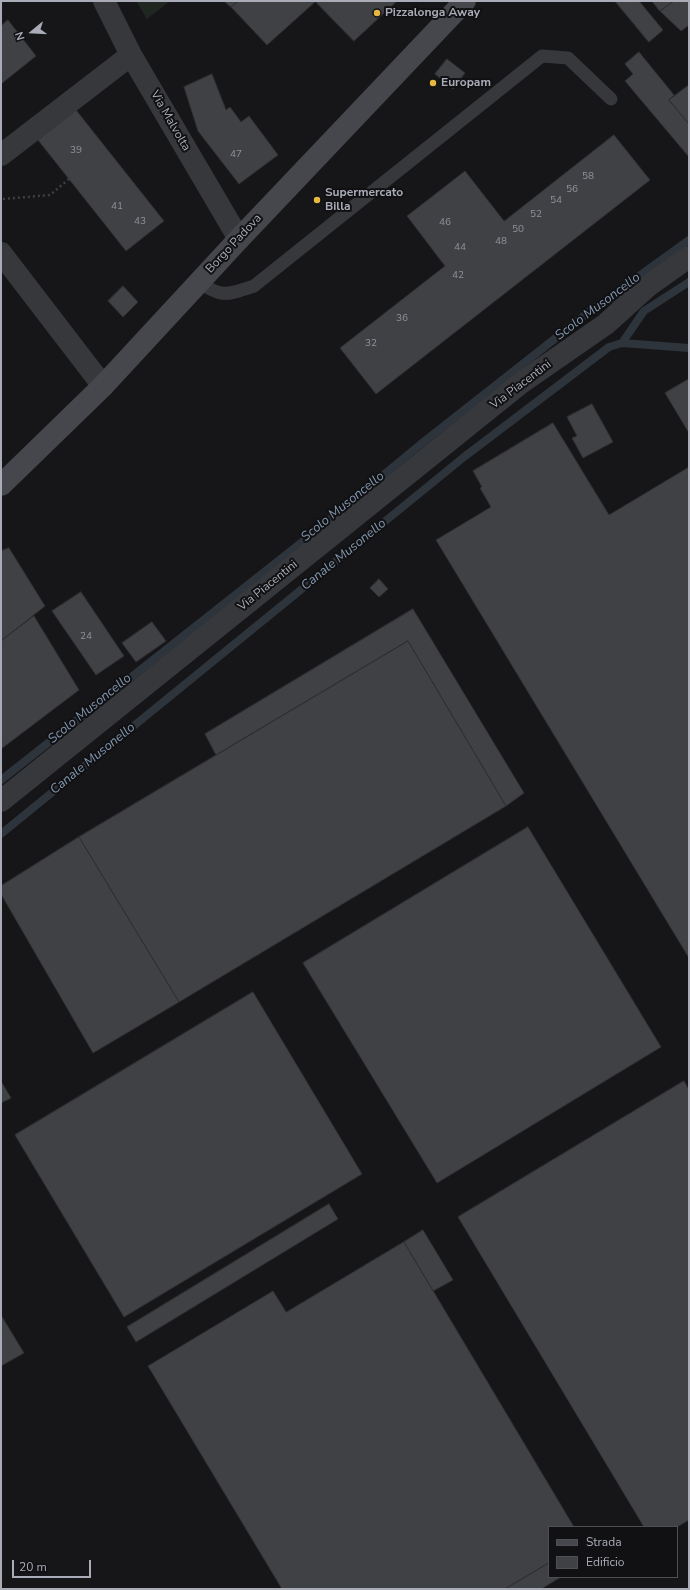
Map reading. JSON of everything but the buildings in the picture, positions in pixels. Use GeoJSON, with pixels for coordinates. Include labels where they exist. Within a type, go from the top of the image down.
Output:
{"type":"FeatureCollection","features":[{"type":"Feature","properties":{"kind":"main road","name":"Borgo Padova"},"geometry":{"type":"LineString","coordinates":[[1,485],[103,386],[239,239],[465,1]]}},
{"type":"Feature","properties":{"kind":"street","name":"Via Malvolta"},"geometry":{"type":"LineString","coordinates":[[104,1],[131,55],[239,239]]}},
{"type":"Feature","properties":{"kind":"street"},"geometry":{"type":"LineString","coordinates":[[1,155],[131,55]]}},
{"type":"Feature","properties":{"kind":"street"},"geometry":{"type":"LineString","coordinates":[[1,253],[103,386]]}},
{"type":"Feature","properties":{"kind":"street","name":"Via Piacentini"},"geometry":{"type":"LineString","coordinates":[[1,801],[515,388],[606,324],[648,286],[689,257]]}},
{"type":"Feature","properties":{"kind":"lane"},"geometry":{"type":"LineString","coordinates":[[199,282],[213,292],[227,294],[254,286],[542,56],[568,58],[611,99]]}},
{"type":"Feature","properties":{"kind":"path"},"geometry":{"type":"LineString","coordinates":[[4,199],[50,195],[69,179]]}},
{"type":"Feature","properties":{"kind":"shaded area"},"geometry":{"type":"Polygon","coordinates":[[[136,1],[170,1],[147,19],[136,1]]]}},
{"type":"Feature","properties":{"kind":"waterway","name":"Scolo Musoncello"},"geometry":{"type":"LineString","coordinates":[[1,780],[301,543],[421,444],[594,308],[615,297],[635,279],[689,240]]}},
{"type":"Feature","properties":{"kind":"waterway","name":"Canale Musonello"},"geometry":{"type":"LineString","coordinates":[[1,834],[464,457],[609,347],[622,343],[644,311],[689,282]]}},
{"type":"Feature","properties":{"kind":"waterway"},"geometry":{"type":"LineString","coordinates":[[622,343],[689,348]]}},
{"type":"Feature","properties":{"kind":"place","name":"Pizzalonga Away"},"geometry":{"type":"Point","coordinates":[377,13]}},
{"type":"Feature","properties":{"kind":"place","name":"Europam"},"geometry":{"type":"Point","coordinates":[433,83]}},
{"type":"Feature","properties":{"kind":"place","name":"Supermercato Billa"},"geometry":{"type":"Point","coordinates":[317,200]}}]}
